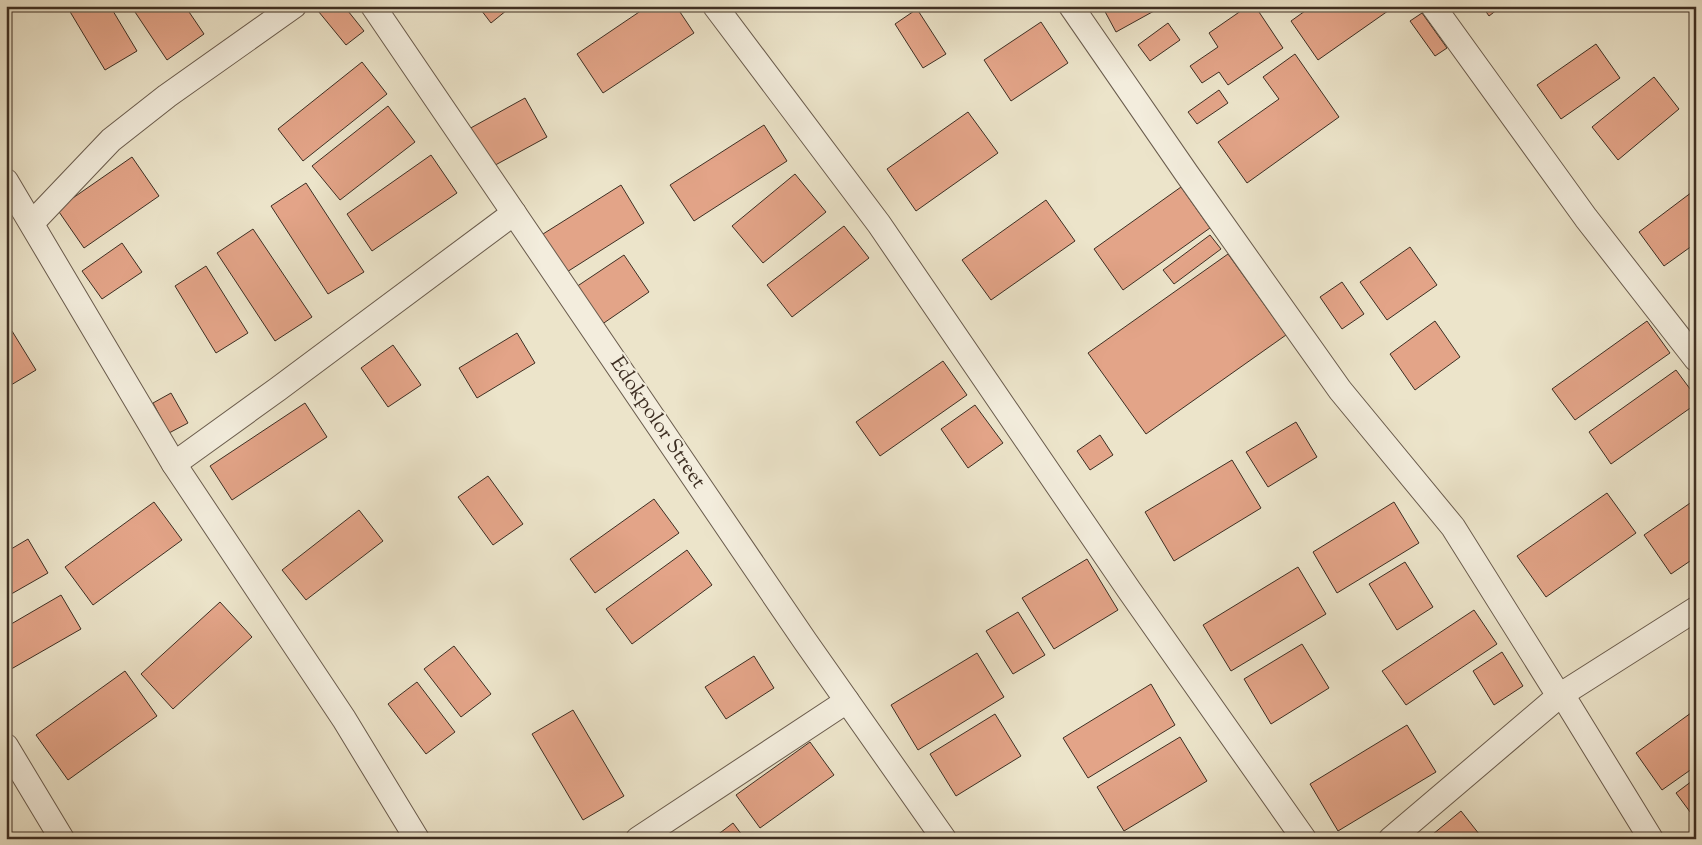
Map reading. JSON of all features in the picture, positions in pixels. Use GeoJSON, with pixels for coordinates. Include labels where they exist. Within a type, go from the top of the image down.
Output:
{"type":"FeatureCollection","features":[{"type":"Feature","properties":{"kind":"street"},"geometry":{"type":"LineString","coordinates":[[32,223],[111,140],[167,96],[294,6]]}},
{"type":"Feature","properties":{"kind":"street","name":"Edokpolor Street"},"geometry":{"type":"LineString","coordinates":[[373,6],[847,701],[944,839]]}},
{"type":"Feature","properties":{"kind":"street"},"geometry":{"type":"LineString","coordinates":[[715,6],[879,224],[1129,590],[1304,839]]}},
{"type":"Feature","properties":{"kind":"street"},"geometry":{"type":"LineString","coordinates":[[1070,6],[1186,174],[1340,390],[1453,527],[1559,696],[1568,704],[1651,839]]}},
{"type":"Feature","properties":{"kind":"street"},"geometry":{"type":"LineString","coordinates":[[1433,6],[1586,218],[1696,359]]}},
{"type":"Feature","properties":{"kind":"street"},"geometry":{"type":"LineString","coordinates":[[6,182],[174,464],[344,719],[417,839]]}},
{"type":"Feature","properties":{"kind":"street"},"geometry":{"type":"LineString","coordinates":[[174,464],[514,213]]}},
{"type":"Feature","properties":{"kind":"street"},"geometry":{"type":"LineString","coordinates":[[1391,839],[1559,696],[1696,609]]}},
{"type":"Feature","properties":{"kind":"street"},"geometry":{"type":"LineString","coordinates":[[638,839],[847,701]]}},
{"type":"Feature","properties":{"kind":"street"},"geometry":{"type":"LineString","coordinates":[[6,746],[62,839]]}},
{"type":"Feature","properties":{"kind":"building"},"geometry":{"type":"Polygon","coordinates":[[[75,6],[110,6],[137,51],[105,70],[69,10],[75,6]]]}},
{"type":"Feature","properties":{"kind":"building"},"geometry":{"type":"Polygon","coordinates":[[[131,6],[185,6],[204,34],[167,60],[131,6]]]}},
{"type":"Feature","properties":{"kind":"building"},"geometry":{"type":"Polygon","coordinates":[[[314,6],[344,6],[364,31],[346,45],[314,6]]]}},
{"type":"Feature","properties":{"kind":"building"},"geometry":{"type":"Polygon","coordinates":[[[478,6],[512,6],[491,23],[478,6]]]}},
{"type":"Feature","properties":{"kind":"building"},"geometry":{"type":"Polygon","coordinates":[[[648,6],[676,6],[694,33],[603,93],[577,54],[648,6]]]}},
{"type":"Feature","properties":{"kind":"building"},"geometry":{"type":"Polygon","coordinates":[[[1102,6],[1163,6],[1116,32],[1102,6]]]}},
{"type":"Feature","properties":{"kind":"building"},"geometry":{"type":"Polygon","coordinates":[[[1248,6],[1255,6],[1283,48],[1228,85],[1219,72],[1202,83],[1190,66],[1218,47],[1209,33],[1248,6]]]}},
{"type":"Feature","properties":{"kind":"building"},"geometry":{"type":"Polygon","coordinates":[[[1312,6],[1395,6],[1318,60],[1291,21],[1312,6]]]}},
{"type":"Feature","properties":{"kind":"building"},"geometry":{"type":"Polygon","coordinates":[[[1482,6],[1502,6],[1489,16],[1482,6]]]}},
{"type":"Feature","properties":{"kind":"building"},"geometry":{"type":"Polygon","coordinates":[[[917,9],[946,54],[923,68],[895,24],[917,9]]]}},
{"type":"Feature","properties":{"kind":"building"},"geometry":{"type":"Polygon","coordinates":[[[1422,13],[1447,48],[1435,56],[1410,21],[1422,13]]]}},
{"type":"Feature","properties":{"kind":"building"},"geometry":{"type":"Polygon","coordinates":[[[1041,22],[1068,63],[1011,101],[984,60],[1041,22]]]}},
{"type":"Feature","properties":{"kind":"building"},"geometry":{"type":"Polygon","coordinates":[[[1168,23],[1180,40],[1150,61],[1138,45],[1168,23]]]}},
{"type":"Feature","properties":{"kind":"building"},"geometry":{"type":"Polygon","coordinates":[[[1596,44],[1620,78],[1561,119],[1537,85],[1596,44]]]}},
{"type":"Feature","properties":{"kind":"building"},"geometry":{"type":"Polygon","coordinates":[[[1295,54],[1339,117],[1247,183],[1218,142],[1279,99],[1263,77],[1295,54]]]}},
{"type":"Feature","properties":{"kind":"building"},"geometry":{"type":"Polygon","coordinates":[[[362,62],[387,94],[303,161],[278,129],[362,62]]]}},
{"type":"Feature","properties":{"kind":"building"},"geometry":{"type":"Polygon","coordinates":[[[1654,77],[1679,109],[1618,160],[1592,127],[1654,77]]]}},
{"type":"Feature","properties":{"kind":"building"},"geometry":{"type":"Polygon","coordinates":[[[1219,90],[1228,103],[1197,124],[1188,112],[1219,90]]]}},
{"type":"Feature","properties":{"kind":"building"},"geometry":{"type":"Polygon","coordinates":[[[525,98],[547,137],[488,169],[467,130],[525,98]]]}},
{"type":"Feature","properties":{"kind":"building"},"geometry":{"type":"Polygon","coordinates":[[[388,106],[415,142],[340,200],[312,166],[388,106]]]}},
{"type":"Feature","properties":{"kind":"building"},"geometry":{"type":"Polygon","coordinates":[[[968,112],[998,153],[916,211],[887,169],[968,112]]]}},
{"type":"Feature","properties":{"kind":"building"},"geometry":{"type":"Polygon","coordinates":[[[764,125],[787,161],[694,221],[670,185],[764,125]]]}},
{"type":"Feature","properties":{"kind":"building"},"geometry":{"type":"Polygon","coordinates":[[[431,155],[457,193],[372,251],[347,214],[431,155]]]}},
{"type":"Feature","properties":{"kind":"building"},"geometry":{"type":"Polygon","coordinates":[[[132,157],[159,196],[84,248],[57,209],[132,157]]]}},
{"type":"Feature","properties":{"kind":"building"},"geometry":{"type":"Polygon","coordinates":[[[795,174],[826,212],[763,263],[732,226],[795,174]]]}},
{"type":"Feature","properties":{"kind":"building"},"geometry":{"type":"Polygon","coordinates":[[[306,183],[364,272],[328,294],[271,206],[306,183]]]}},
{"type":"Feature","properties":{"kind":"building"},"geometry":{"type":"Polygon","coordinates":[[[621,185],[644,223],[559,277],[535,239],[621,185]]]}},
{"type":"Feature","properties":{"kind":"building"},"geometry":{"type":"Polygon","coordinates":[[[1181,187],[1210,228],[1123,290],[1094,249],[1181,187]]]}},
{"type":"Feature","properties":{"kind":"building"},"geometry":{"type":"Polygon","coordinates":[[[1696,189],[1696,243],[1664,266],[1639,232],[1696,189]]]}},
{"type":"Feature","properties":{"kind":"building"},"geometry":{"type":"Polygon","coordinates":[[[1046,200],[1075,241],[991,300],[962,260],[1046,200]]]}},
{"type":"Feature","properties":{"kind":"building"},"geometry":{"type":"Polygon","coordinates":[[[844,226],[869,258],[792,317],[767,285],[844,226]]]}},
{"type":"Feature","properties":{"kind":"building"},"geometry":{"type":"Polygon","coordinates":[[[253,229],[312,317],[275,341],[217,253],[253,229]]]}},
{"type":"Feature","properties":{"kind":"building"},"geometry":{"type":"Polygon","coordinates":[[[1210,235],[1221,249],[1174,284],[1163,270],[1210,235]]]}},
{"type":"Feature","properties":{"kind":"building"},"geometry":{"type":"Polygon","coordinates":[[[122,243],[142,272],[102,299],[82,271],[122,243]]]}},
{"type":"Feature","properties":{"kind":"building"},"geometry":{"type":"Polygon","coordinates":[[[1410,247],[1437,285],[1387,320],[1360,282],[1410,247]]]}},
{"type":"Feature","properties":{"kind":"building"},"geometry":{"type":"Polygon","coordinates":[[[1228,254],[1286,335],[1146,434],[1088,353],[1228,254]]]}},
{"type":"Feature","properties":{"kind":"building"},"geometry":{"type":"Polygon","coordinates":[[[624,255],[649,292],[598,327],[573,289],[624,255]]]}},
{"type":"Feature","properties":{"kind":"building"},"geometry":{"type":"Polygon","coordinates":[[[206,266],[248,333],[216,353],[175,286],[206,266]]]}},
{"type":"Feature","properties":{"kind":"building"},"geometry":{"type":"Polygon","coordinates":[[[1342,282],[1364,314],[1342,329],[1320,297],[1342,282]]]}},
{"type":"Feature","properties":{"kind":"building"},"geometry":{"type":"Polygon","coordinates":[[[1435,321],[1460,357],[1415,390],[1390,354],[1435,321]]]}},
{"type":"Feature","properties":{"kind":"building"},"geometry":{"type":"Polygon","coordinates":[[[1647,321],[1670,353],[1575,420],[1552,389],[1647,321]]]}},
{"type":"Feature","properties":{"kind":"building"},"geometry":{"type":"Polygon","coordinates":[[[12,331],[36,370],[6,388],[6,335],[12,331]]]}},
{"type":"Feature","properties":{"kind":"building"},"geometry":{"type":"Polygon","coordinates":[[[517,333],[535,363],[477,398],[459,368],[517,333]]]}},
{"type":"Feature","properties":{"kind":"building"},"geometry":{"type":"Polygon","coordinates":[[[393,345],[421,385],[388,407],[361,368],[393,345]]]}},
{"type":"Feature","properties":{"kind":"building"},"geometry":{"type":"Polygon","coordinates":[[[943,361],[967,395],[880,456],[856,422],[943,361]]]}},
{"type":"Feature","properties":{"kind":"building"},"geometry":{"type":"Polygon","coordinates":[[[1676,370],[1696,397],[1696,404],[1611,464],[1589,432],[1676,370]]]}},
{"type":"Feature","properties":{"kind":"building"},"geometry":{"type":"Polygon","coordinates":[[[171,393],[188,423],[169,433],[153,403],[171,393]]]}},
{"type":"Feature","properties":{"kind":"building"},"geometry":{"type":"Polygon","coordinates":[[[305,403],[327,437],[232,500],[210,466],[305,403]]]}},
{"type":"Feature","properties":{"kind":"building"},"geometry":{"type":"Polygon","coordinates":[[[975,405],[1003,443],[968,468],[941,429],[975,405]]]}},
{"type":"Feature","properties":{"kind":"building"},"geometry":{"type":"Polygon","coordinates":[[[1296,422],[1317,457],[1268,487],[1246,452],[1296,422]]]}},
{"type":"Feature","properties":{"kind":"building"},"geometry":{"type":"Polygon","coordinates":[[[1100,435],[1113,455],[1090,470],[1077,451],[1100,435]]]}},
{"type":"Feature","properties":{"kind":"building"},"geometry":{"type":"Polygon","coordinates":[[[1232,460],[1261,508],[1174,561],[1145,512],[1232,460]]]}},
{"type":"Feature","properties":{"kind":"building"},"geometry":{"type":"Polygon","coordinates":[[[488,476],[523,524],[493,545],[458,497],[488,476]]]}},
{"type":"Feature","properties":{"kind":"building"},"geometry":{"type":"Polygon","coordinates":[[[1607,493],[1636,533],[1546,597],[1517,556],[1607,493]]]}},
{"type":"Feature","properties":{"kind":"building"},"geometry":{"type":"Polygon","coordinates":[[[654,499],[679,533],[595,593],[570,559],[654,499]]]}},
{"type":"Feature","properties":{"kind":"building"},"geometry":{"type":"Polygon","coordinates":[[[1696,499],[1696,557],[1671,574],[1644,535],[1696,499]]]}},
{"type":"Feature","properties":{"kind":"building"},"geometry":{"type":"Polygon","coordinates":[[[154,502],[182,540],[93,605],[65,567],[154,502]]]}},
{"type":"Feature","properties":{"kind":"building"},"geometry":{"type":"Polygon","coordinates":[[[1394,502],[1419,543],[1337,593],[1313,552],[1394,502]]]}},
{"type":"Feature","properties":{"kind":"building"},"geometry":{"type":"Polygon","coordinates":[[[359,510],[383,541],[306,600],[282,570],[359,510]]]}},
{"type":"Feature","properties":{"kind":"building"},"geometry":{"type":"Polygon","coordinates":[[[28,539],[48,573],[6,597],[6,552],[28,539]]]}},
{"type":"Feature","properties":{"kind":"building"},"geometry":{"type":"Polygon","coordinates":[[[687,550],[712,585],[632,644],[606,609],[687,550]]]}},
{"type":"Feature","properties":{"kind":"building"},"geometry":{"type":"Polygon","coordinates":[[[1087,559],[1118,610],[1054,649],[1022,598],[1087,559]]]}},
{"type":"Feature","properties":{"kind":"building"},"geometry":{"type":"Polygon","coordinates":[[[1405,562],[1433,607],[1397,630],[1369,584],[1405,562]]]}},
{"type":"Feature","properties":{"kind":"building"},"geometry":{"type":"Polygon","coordinates":[[[1298,567],[1326,614],[1231,671],[1203,625],[1298,567]]]}},
{"type":"Feature","properties":{"kind":"building"},"geometry":{"type":"Polygon","coordinates":[[[61,595],[81,629],[6,672],[6,627],[61,595]]]}},
{"type":"Feature","properties":{"kind":"building"},"geometry":{"type":"Polygon","coordinates":[[[220,602],[252,637],[173,709],[141,674],[220,602]]]}},
{"type":"Feature","properties":{"kind":"building"},"geometry":{"type":"Polygon","coordinates":[[[1474,610],[1497,644],[1406,705],[1382,671],[1474,610]]]}},
{"type":"Feature","properties":{"kind":"building"},"geometry":{"type":"Polygon","coordinates":[[[1018,612],[1045,655],[1013,674],[986,631],[1018,612]]]}},
{"type":"Feature","properties":{"kind":"building"},"geometry":{"type":"Polygon","coordinates":[[[1302,644],[1329,688],[1271,724],[1244,679],[1302,644]]]}},
{"type":"Feature","properties":{"kind":"building"},"geometry":{"type":"Polygon","coordinates":[[[454,646],[491,694],[461,717],[424,669],[454,646]]]}},
{"type":"Feature","properties":{"kind":"building"},"geometry":{"type":"Polygon","coordinates":[[[1502,652],[1523,686],[1494,705],[1473,671],[1502,652]]]}},
{"type":"Feature","properties":{"kind":"building"},"geometry":{"type":"Polygon","coordinates":[[[977,653],[1004,697],[918,750],[891,705],[977,653]]]}},
{"type":"Feature","properties":{"kind":"building"},"geometry":{"type":"Polygon","coordinates":[[[754,656],[774,688],[726,719],[705,687],[754,656]]]}},
{"type":"Feature","properties":{"kind":"building"},"geometry":{"type":"Polygon","coordinates":[[[125,671],[157,716],[68,780],[36,735],[125,671]]]}},
{"type":"Feature","properties":{"kind":"building"},"geometry":{"type":"Polygon","coordinates":[[[417,682],[455,732],[426,754],[388,704],[417,682]]]}},
{"type":"Feature","properties":{"kind":"building"},"geometry":{"type":"Polygon","coordinates":[[[1151,684],[1175,725],[1088,778],[1063,738],[1151,684]]]}},
{"type":"Feature","properties":{"kind":"building"},"geometry":{"type":"Polygon","coordinates":[[[573,710],[624,796],[583,820],[532,734],[573,710]]]}},
{"type":"Feature","properties":{"kind":"building"},"geometry":{"type":"Polygon","coordinates":[[[1695,710],[1696,766],[1662,790],[1636,753],[1695,710]]]}},
{"type":"Feature","properties":{"kind":"building"},"geometry":{"type":"Polygon","coordinates":[[[995,714],[1021,756],[956,796],[930,754],[995,714]]]}},
{"type":"Feature","properties":{"kind":"building"},"geometry":{"type":"Polygon","coordinates":[[[1407,725],[1436,772],[1338,831],[1310,784],[1407,725]]]}},
{"type":"Feature","properties":{"kind":"building"},"geometry":{"type":"Polygon","coordinates":[[[1180,737],[1207,781],[1124,831],[1097,787],[1180,737]]]}},
{"type":"Feature","properties":{"kind":"building"},"geometry":{"type":"Polygon","coordinates":[[[810,742],[834,775],[760,828],[736,795],[810,742]]]}},
{"type":"Feature","properties":{"kind":"building"},"geometry":{"type":"Polygon","coordinates":[[[1696,778],[1696,820],[1676,793],[1696,778]]]}},
{"type":"Feature","properties":{"kind":"building"},"geometry":{"type":"Polygon","coordinates":[[[1461,811],[1483,839],[1427,839],[1461,811]]]}},
{"type":"Feature","properties":{"kind":"building"},"geometry":{"type":"Polygon","coordinates":[[[733,823],[745,839],[712,839],[733,823]]]}}]}
